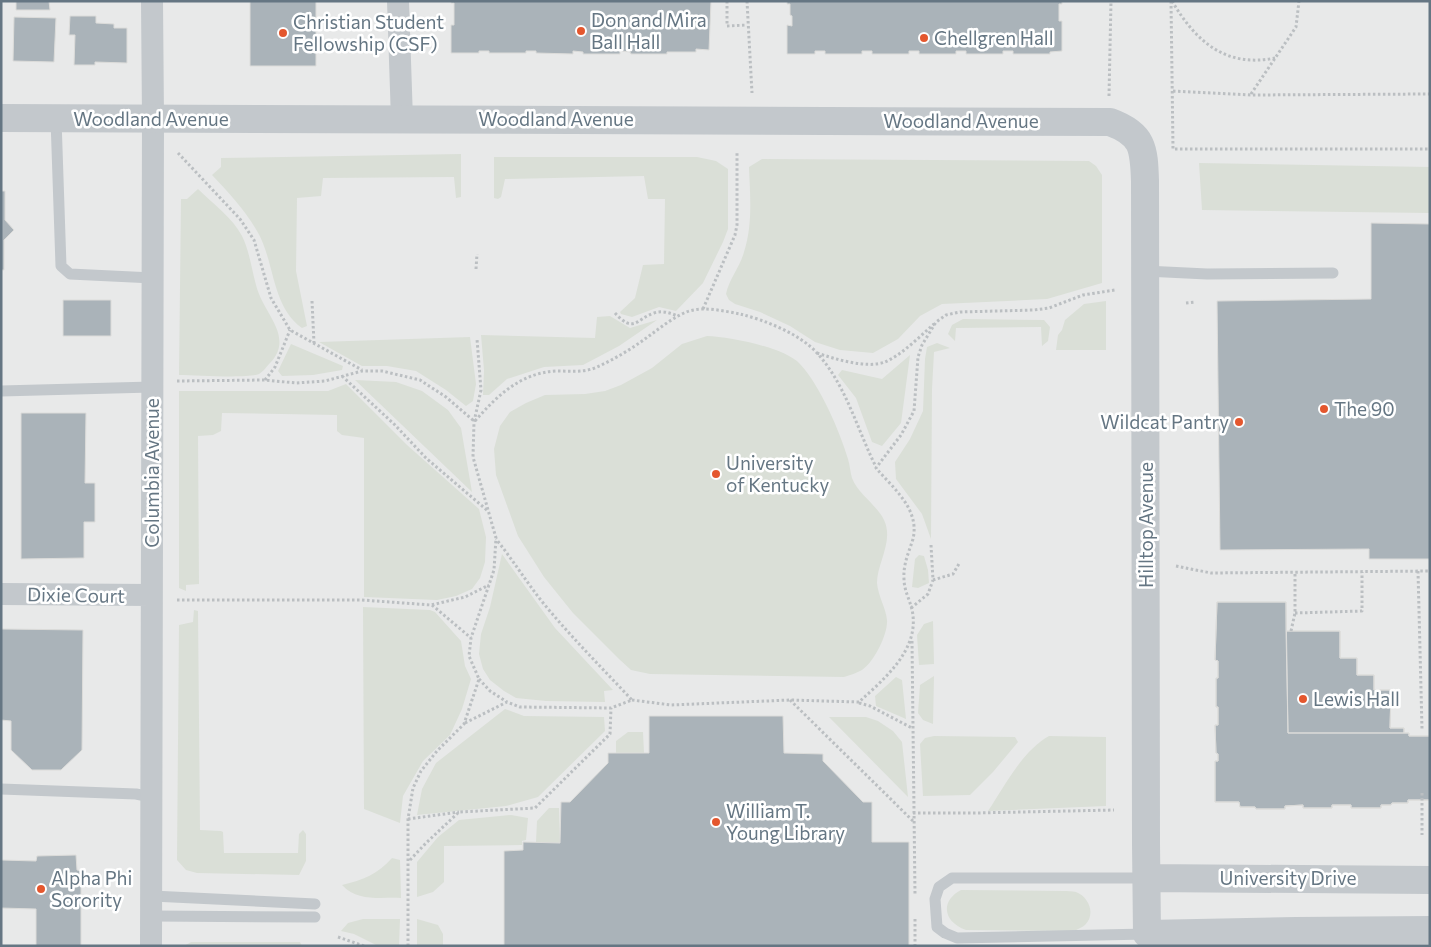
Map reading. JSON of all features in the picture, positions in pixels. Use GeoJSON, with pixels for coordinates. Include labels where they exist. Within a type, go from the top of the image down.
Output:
{"type":"FeatureCollection","features":[{"type":"Feature","properties":{"kind":"street","name":"Columbia Avenue"},"geometry":{"type":"LineString","coordinates":[[151,946],[152,1]]}},
{"type":"Feature","properties":{"kind":"street"},"geometry":{"type":"LineString","coordinates":[[398,1],[402,120]]}},
{"type":"Feature","properties":{"kind":"street","name":"Woodland Avenue"},"geometry":{"type":"LineString","coordinates":[[1,118],[1110,122]]}},
{"type":"Feature","properties":{"kind":"street","name":"Hilltop Avenue"},"geometry":{"type":"LineString","coordinates":[[1110,122],[1132,133],[1139,143],[1144,156],[1146,271],[1147,940]]}},
{"type":"Feature","properties":{"kind":"street","name":"Dixie Court"},"geometry":{"type":"LineString","coordinates":[[1,594],[151,598]]}},
{"type":"Feature","properties":{"kind":"street","name":"University Drive"},"geometry":{"type":"LineString","coordinates":[[1147,878],[1430,880]]}},
{"type":"Feature","properties":{"kind":"street"},"geometry":{"type":"LineString","coordinates":[[1147,940],[1296,930],[1430,930]]}},
{"type":"Feature","properties":{"kind":"lane"},"geometry":{"type":"LineString","coordinates":[[56,118],[61,266],[70,274],[152,278]]}},
{"type":"Feature","properties":{"kind":"lane"},"geometry":{"type":"LineString","coordinates":[[1146,271],[1207,274],[1333,273]]}},
{"type":"Feature","properties":{"kind":"lane"},"geometry":{"type":"LineString","coordinates":[[1,391],[152,384]]}},
{"type":"Feature","properties":{"kind":"lane"},"geometry":{"type":"LineString","coordinates":[[1,789],[136,794],[151,798]]}},
{"type":"Feature","properties":{"kind":"lane"},"geometry":{"type":"LineString","coordinates":[[1147,878],[952,878],[939,887],[935,898],[937,927],[957,938],[1147,940]]}},
{"type":"Feature","properties":{"kind":"lane"},"geometry":{"type":"LineString","coordinates":[[152,906],[316,904]]}},
{"type":"Feature","properties":{"kind":"lane"},"geometry":{"type":"LineString","coordinates":[[152,906],[316,917]]}},
{"type":"Feature","properties":{"kind":"path"},"geometry":{"type":"LineString","coordinates":[[727,1],[727,26],[747,25]]}},
{"type":"Feature","properties":{"kind":"path"},"geometry":{"type":"LineString","coordinates":[[747,1],[752,93]]}},
{"type":"Feature","properties":{"kind":"path"},"geometry":{"type":"LineString","coordinates":[[1110,122],[1111,1]]}},
{"type":"Feature","properties":{"kind":"path"},"geometry":{"type":"LineString","coordinates":[[1172,1],[1184,21],[1205,43],[1232,57],[1262,61],[1276,58]]}},
{"type":"Feature","properties":{"kind":"path"},"geometry":{"type":"LineString","coordinates":[[1172,1],[1173,149],[1430,149]]}},
{"type":"Feature","properties":{"kind":"path"},"geometry":{"type":"LineString","coordinates":[[1251,95],[1296,27],[1299,1]]}},
{"type":"Feature","properties":{"kind":"path"},"geometry":{"type":"LineString","coordinates":[[1173,91],[1251,95],[1430,94]]}},
{"type":"Feature","properties":{"kind":"path"},"geometry":{"type":"LineString","coordinates":[[703,309],[735,235],[737,225],[737,151]]}},
{"type":"Feature","properties":{"kind":"path"},"geometry":{"type":"LineString","coordinates":[[178,154],[240,219],[254,240],[271,298],[290,330],[362,370]]}},
{"type":"Feature","properties":{"kind":"path"},"geometry":{"type":"LineString","coordinates":[[476,269],[477,254]]}},
{"type":"Feature","properties":{"kind":"path"},"geometry":{"type":"LineString","coordinates":[[474,422],[499,395],[512,386],[539,374],[554,371],[581,372],[595,369],[625,352],[679,316],[703,309],[752,317],[788,332],[817,352],[847,362],[876,364],[884,362],[907,347],[946,315],[960,312],[1034,310],[1059,305],[1083,295],[1115,290]]}},
{"type":"Feature","properties":{"kind":"path"},"geometry":{"type":"LineString","coordinates":[[312,301],[314,344]]}},
{"type":"Feature","properties":{"kind":"path"},"geometry":{"type":"LineString","coordinates":[[1186,303],[1195,302]]}},
{"type":"Feature","properties":{"kind":"path"},"geometry":{"type":"LineString","coordinates":[[615,313],[625,322],[632,324],[637,324],[654,313],[662,312],[679,316]]}},
{"type":"Feature","properties":{"kind":"path"},"geometry":{"type":"LineString","coordinates":[[876,468],[901,435],[914,411],[918,357],[922,345],[936,322]]}},
{"type":"Feature","properties":{"kind":"path"},"geometry":{"type":"LineString","coordinates":[[265,380],[274,367],[290,330]]}},
{"type":"Feature","properties":{"kind":"path"},"geometry":{"type":"LineString","coordinates":[[476,338],[481,390],[474,422],[473,457],[496,538],[531,588],[566,631],[632,700]]}},
{"type":"Feature","properties":{"kind":"path"},"geometry":{"type":"LineString","coordinates":[[817,352],[841,390],[876,468],[910,508],[914,518],[914,530],[904,569],[904,580],[913,617],[915,903]]}},
{"type":"Feature","properties":{"kind":"path"},"geometry":{"type":"LineString","coordinates":[[152,384],[265,380],[296,383],[325,381],[362,370],[382,371],[420,380],[453,402],[474,422]]}},
{"type":"Feature","properties":{"kind":"path"},"geometry":{"type":"LineString","coordinates":[[342,376],[394,424],[426,458],[488,512]]}},
{"type":"Feature","properties":{"kind":"path"},"geometry":{"type":"LineString","coordinates":[[496,538],[494,570],[471,638],[469,656],[479,679],[490,691],[507,702],[520,707],[611,708],[632,700],[671,705],[790,700],[859,702],[913,728]]}},
{"type":"Feature","properties":{"kind":"path"},"geometry":{"type":"LineString","coordinates":[[911,608],[928,594],[933,580],[931,545]]}},
{"type":"Feature","properties":{"kind":"path"},"geometry":{"type":"LineString","coordinates":[[933,580],[953,574],[960,562]]}},
{"type":"Feature","properties":{"kind":"path"},"geometry":{"type":"LineString","coordinates":[[1176,566],[1211,573],[1430,571]]}},
{"type":"Feature","properties":{"kind":"path"},"geometry":{"type":"LineString","coordinates":[[1418,571],[1422,729]]}},
{"type":"Feature","properties":{"kind":"path"},"geometry":{"type":"LineString","coordinates":[[1291,631],[1295,613],[1295,572]]}},
{"type":"Feature","properties":{"kind":"path"},"geometry":{"type":"LineString","coordinates":[[1295,613],[1362,611],[1362,572]]}},
{"type":"Feature","properties":{"kind":"path"},"geometry":{"type":"LineString","coordinates":[[151,598],[362,600],[431,605],[465,597],[490,585]]}},
{"type":"Feature","properties":{"kind":"path"},"geometry":{"type":"LineString","coordinates":[[431,605],[471,638]]}},
{"type":"Feature","properties":{"kind":"path"},"geometry":{"type":"LineString","coordinates":[[859,702],[894,667],[912,639]]}},
{"type":"Feature","properties":{"kind":"path"},"geometry":{"type":"LineString","coordinates":[[464,724],[479,679]]}},
{"type":"Feature","properties":{"kind":"path"},"geometry":{"type":"LineString","coordinates":[[790,700],[914,822]]}},
{"type":"Feature","properties":{"kind":"path"},"geometry":{"type":"LineString","coordinates":[[408,946],[408,818],[413,788],[421,771],[437,750],[464,724],[507,702]]}},
{"type":"Feature","properties":{"kind":"path"},"geometry":{"type":"LineString","coordinates":[[408,818],[459,812],[535,808],[610,734],[611,708]]}},
{"type":"Feature","properties":{"kind":"path"},"geometry":{"type":"LineString","coordinates":[[1422,793],[1422,834]]}},
{"type":"Feature","properties":{"kind":"path"},"geometry":{"type":"LineString","coordinates":[[914,813],[976,814],[1114,810]]}},
{"type":"Feature","properties":{"kind":"path"},"geometry":{"type":"LineString","coordinates":[[409,861],[459,812]]}},
{"type":"Feature","properties":{"kind":"path"},"geometry":{"type":"LineString","coordinates":[[915,912],[915,946]]}},
{"type":"Feature","properties":{"kind":"path"},"geometry":{"type":"LineString","coordinates":[[338,937],[364,946]]}},
{"type":"Feature","properties":{"kind":"shaded area","name":"University of Kentucky"},"geometry":{"type":"Polygon","coordinates":[[[1,1],[1430,1],[1430,946],[1,946],[1,1]]]}},
{"type":"Feature","properties":{"kind":"shaded area"},"geometry":{"type":"Polygon","coordinates":[[[461,154],[461,197],[456,198],[454,177],[323,178],[321,196],[297,198],[296,271],[307,326],[302,328],[284,308],[263,243],[257,231],[242,209],[212,175],[221,167],[221,158],[461,154]]]}},
{"type":"Feature","properties":{"kind":"shaded area"},"geometry":{"type":"Polygon","coordinates":[[[494,157],[697,157],[716,161],[728,169],[728,229],[703,283],[676,311],[659,307],[632,317],[621,314],[620,312],[635,298],[643,265],[664,264],[665,199],[648,199],[644,176],[505,179],[501,197],[498,199],[494,198],[494,157]]]}},
{"type":"Feature","properties":{"kind":"shaded area"},"geometry":{"type":"Polygon","coordinates":[[[762,159],[1089,161],[1096,166],[1102,175],[1102,283],[1047,299],[942,304],[920,316],[898,339],[873,353],[840,350],[815,342],[790,326],[760,312],[735,304],[729,300],[726,294],[742,257],[749,231],[749,167],[762,159]]]}},
{"type":"Feature","properties":{"kind":"shaded area"},"geometry":{"type":"Polygon","coordinates":[[[1199,163],[1430,167],[1430,213],[1202,210],[1199,163]]]}},
{"type":"Feature","properties":{"kind":"shaded area"},"geometry":{"type":"Polygon","coordinates":[[[198,189],[228,217],[242,236],[259,294],[279,337],[276,354],[259,374],[232,377],[179,375],[181,199],[187,199],[198,189]]]}},
{"type":"Feature","properties":{"kind":"shaded area"},"geometry":{"type":"Polygon","coordinates":[[[1106,301],[1106,350],[1056,350],[1058,335],[1062,330],[1065,320],[1084,304],[1106,301]]]}},
{"type":"Feature","properties":{"kind":"shaded area"},"geometry":{"type":"Polygon","coordinates":[[[610,316],[630,328],[657,320],[619,346],[583,365],[544,367],[507,379],[489,395],[483,395],[484,370],[481,335],[595,338],[597,317],[610,316]]]}},
{"type":"Feature","properties":{"kind":"shaded area"},"geometry":{"type":"Polygon","coordinates":[[[963,319],[1044,320],[1050,327],[1048,341],[1042,346],[1041,327],[956,328],[955,341],[948,334],[952,325],[963,319]]]}},
{"type":"Feature","properties":{"kind":"shaded area"},"geometry":{"type":"Polygon","coordinates":[[[707,336],[729,338],[770,348],[792,358],[800,364],[815,384],[835,423],[855,484],[884,520],[887,536],[877,583],[886,615],[887,626],[883,640],[871,661],[858,672],[844,677],[650,674],[631,670],[573,613],[544,577],[518,536],[496,475],[494,449],[500,426],[510,412],[545,395],[585,394],[605,391],[621,385],[652,368],[682,344],[707,336]]]}},
{"type":"Feature","properties":{"kind":"shaded area"},"geometry":{"type":"Polygon","coordinates":[[[470,337],[476,384],[473,401],[466,406],[446,390],[416,371],[387,366],[362,366],[319,342],[470,337]]]}},
{"type":"Feature","properties":{"kind":"shaded area"},"geometry":{"type":"Polygon","coordinates":[[[937,343],[950,348],[934,352],[931,539],[922,514],[896,479],[895,462],[910,439],[923,411],[927,347],[937,343]]]}},
{"type":"Feature","properties":{"kind":"shaded area"},"geometry":{"type":"Polygon","coordinates":[[[291,344],[343,366],[342,370],[313,375],[282,376],[278,371],[291,344]]]}},
{"type":"Feature","properties":{"kind":"shaded area"},"geometry":{"type":"Polygon","coordinates":[[[910,355],[901,423],[882,446],[872,442],[856,398],[838,375],[842,370],[882,379],[910,355]]]}},
{"type":"Feature","properties":{"kind":"shaded area"},"geometry":{"type":"Polygon","coordinates":[[[355,380],[396,382],[422,391],[448,410],[461,428],[472,492],[355,380]]]}},
{"type":"Feature","properties":{"kind":"shaded area"},"geometry":{"type":"Polygon","coordinates":[[[346,384],[407,445],[479,509],[486,537],[485,562],[480,578],[472,589],[456,596],[437,600],[364,597],[364,438],[342,435],[337,431],[337,415],[222,413],[221,431],[213,435],[198,436],[199,584],[186,585],[186,591],[179,588],[179,391],[328,391],[346,384]]]}},
{"type":"Feature","properties":{"kind":"shaded area"},"geometry":{"type":"Polygon","coordinates":[[[502,554],[555,628],[613,690],[604,691],[605,702],[546,701],[516,698],[490,680],[483,669],[479,654],[481,634],[490,607],[502,554]]]}},
{"type":"Feature","properties":{"kind":"shaded area"},"geometry":{"type":"Polygon","coordinates":[[[919,555],[924,556],[929,583],[918,588],[912,587],[915,559],[919,555]]]}},
{"type":"Feature","properties":{"kind":"shaded area"},"geometry":{"type":"Polygon","coordinates":[[[363,607],[430,610],[435,612],[461,641],[465,666],[471,679],[462,709],[450,735],[423,761],[403,796],[400,823],[364,809],[363,607]]]}},
{"type":"Feature","properties":{"kind":"shaded area"},"geometry":{"type":"Polygon","coordinates":[[[194,610],[198,611],[200,830],[223,832],[224,853],[298,853],[299,834],[303,830],[306,834],[306,861],[299,875],[197,873],[186,870],[177,860],[179,625],[193,622],[194,610]]]}},
{"type":"Feature","properties":{"kind":"shaded area"},"geometry":{"type":"Polygon","coordinates":[[[933,621],[934,664],[919,665],[917,635],[924,624],[933,621]]]}},
{"type":"Feature","properties":{"kind":"shaded area"},"geometry":{"type":"Polygon","coordinates":[[[934,676],[933,724],[923,720],[918,713],[920,685],[934,676]]]}},
{"type":"Feature","properties":{"kind":"shaded area"},"geometry":{"type":"Polygon","coordinates":[[[896,677],[902,680],[906,719],[876,706],[875,696],[896,677]]]}},
{"type":"Feature","properties":{"kind":"shaded area"},"geometry":{"type":"Polygon","coordinates":[[[505,709],[524,716],[604,717],[605,731],[538,797],[506,806],[417,815],[422,789],[436,763],[505,709]]]}},
{"type":"Feature","properties":{"kind":"shaded area"},"geometry":{"type":"Polygon","coordinates":[[[829,717],[866,717],[878,721],[893,731],[902,742],[908,797],[829,717]]]}},
{"type":"Feature","properties":{"kind":"shaded area"},"geometry":{"type":"Polygon","coordinates":[[[628,732],[643,732],[644,753],[616,753],[616,741],[628,732]]]}},
{"type":"Feature","properties":{"kind":"shaded area"},"geometry":{"type":"Polygon","coordinates":[[[934,736],[1015,737],[1018,742],[993,772],[970,795],[923,796],[920,744],[925,738],[934,736]]]}},
{"type":"Feature","properties":{"kind":"shaded area"},"geometry":{"type":"Polygon","coordinates":[[[1049,736],[1106,737],[1106,806],[988,811],[1022,760],[1049,736]]]}},
{"type":"Feature","properties":{"kind":"shaded area"},"geometry":{"type":"Polygon","coordinates":[[[549,808],[559,808],[560,843],[536,842],[537,821],[549,808]]]}},
{"type":"Feature","properties":{"kind":"shaded area"},"geometry":{"type":"Polygon","coordinates":[[[511,815],[528,818],[526,840],[522,841],[522,845],[444,846],[444,882],[433,892],[417,897],[417,862],[438,837],[459,820],[511,815]]]}},
{"type":"Feature","properties":{"kind":"shaded area"},"geometry":{"type":"Polygon","coordinates":[[[392,858],[400,860],[401,898],[369,898],[355,894],[342,885],[370,876],[392,858]]]}},
{"type":"Feature","properties":{"kind":"shaded area"},"geometry":{"type":"Polygon","coordinates":[[[961,890],[1074,892],[1081,894],[1090,906],[1090,916],[1085,925],[1074,931],[966,930],[953,922],[947,911],[947,905],[950,900],[961,890]]]}},
{"type":"Feature","properties":{"kind":"shaded area"},"geometry":{"type":"Polygon","coordinates":[[[363,919],[400,919],[399,946],[378,946],[354,934],[341,931],[348,923],[363,919]]]}},
{"type":"Feature","properties":{"kind":"shaded area"},"geometry":{"type":"Polygon","coordinates":[[[417,919],[438,925],[443,934],[443,946],[417,946],[417,919]]]}},
{"type":"Feature","properties":{"kind":"shaded area"},"geometry":{"type":"Polygon","coordinates":[[[191,942],[300,942],[302,946],[184,946],[191,942]]]}},
{"type":"Feature","properties":{"kind":"building"},"geometry":{"type":"Polygon","coordinates":[[[16,1],[49,1],[50,10],[16,10],[16,1]]]}},
{"type":"Feature","properties":{"kind":"building","name":"Christian Student Fellowship (CSF)"},"geometry":{"type":"Polygon","coordinates":[[[250,1],[316,1],[316,66],[250,66],[250,1]]]}},
{"type":"Feature","properties":{"kind":"building","name":"Don and Mira Ball Hall"},"geometry":{"type":"Polygon","coordinates":[[[451,1],[711,1],[709,50],[696,49],[696,52],[667,52],[667,54],[631,54],[630,52],[620,51],[620,54],[583,54],[583,52],[573,51],[573,54],[536,53],[536,51],[526,51],[526,53],[489,53],[489,51],[479,51],[479,53],[451,53],[451,25],[454,25],[454,3],[451,3],[451,1]]]}},
{"type":"Feature","properties":{"kind":"building","name":"Chellgren Hall"},"geometry":{"type":"Polygon","coordinates":[[[787,1],[1062,1],[1062,4],[1059,4],[1059,21],[1062,21],[1062,51],[1050,52],[1050,54],[1013,54],[1013,51],[1003,51],[1003,54],[966,54],[966,51],[956,51],[956,54],[919,54],[919,51],[909,51],[909,54],[872,54],[872,51],[862,51],[862,54],[825,54],[825,51],[815,51],[815,54],[787,54],[787,25],[792,26],[792,16],[790,15],[790,4],[787,4],[787,1]]]}},
{"type":"Feature","properties":{"kind":"building"},"geometry":{"type":"Polygon","coordinates":[[[70,16],[96,16],[96,23],[114,24],[114,28],[127,28],[127,63],[95,62],[95,65],[74,65],[75,35],[69,35],[70,16]]]}},
{"type":"Feature","properties":{"kind":"building"},"geometry":{"type":"Polygon","coordinates":[[[14,17],[56,18],[54,62],[13,61],[14,17]]]}},
{"type":"Feature","properties":{"kind":"building"},"geometry":{"type":"Polygon","coordinates":[[[1,191],[5,191],[5,220],[14,230],[4,240],[4,270],[1,270],[1,191]]]}},
{"type":"Feature","properties":{"kind":"building","name":"The 90"},"geometry":{"type":"Polygon","coordinates":[[[1371,223],[1430,224],[1430,559],[1369,559],[1369,549],[1220,550],[1217,301],[1371,299],[1371,223]]]}},
{"type":"Feature","properties":{"kind":"building"},"geometry":{"type":"Polygon","coordinates":[[[63,300],[111,300],[111,336],[63,336],[63,300]]]}},
{"type":"Feature","properties":{"kind":"building"},"geometry":{"type":"Polygon","coordinates":[[[21,413],[86,413],[85,483],[95,483],[95,522],[84,522],[84,558],[21,559],[21,413]]]}},
{"type":"Feature","properties":{"kind":"building","name":"Lewis Hall"},"geometry":{"type":"Polygon","coordinates":[[[1217,602],[1286,602],[1286,631],[1340,631],[1340,658],[1357,658],[1357,675],[1374,675],[1374,690],[1391,690],[1390,728],[1404,728],[1404,733],[1409,733],[1409,736],[1430,736],[1430,800],[1408,800],[1408,803],[1381,805],[1381,808],[1351,808],[1351,805],[1332,805],[1332,808],[1303,808],[1303,805],[1285,806],[1285,809],[1256,809],[1255,807],[1240,807],[1239,802],[1215,802],[1215,761],[1218,761],[1215,725],[1218,725],[1216,678],[1218,678],[1218,661],[1215,660],[1217,602]]]}},
{"type":"Feature","properties":{"kind":"building","name":"Lewis Hall"},"geometry":{"type":"Polygon","coordinates":[[[1217,602],[1286,602],[1288,733],[1409,733],[1409,736],[1430,736],[1430,800],[1408,800],[1408,803],[1381,805],[1381,808],[1351,808],[1351,805],[1332,805],[1332,808],[1303,808],[1303,805],[1285,806],[1285,809],[1256,809],[1255,807],[1240,807],[1239,802],[1215,802],[1215,761],[1218,761],[1215,725],[1218,725],[1216,678],[1218,678],[1218,661],[1215,660],[1217,602]]]}},
{"type":"Feature","properties":{"kind":"building"},"geometry":{"type":"Polygon","coordinates":[[[1,629],[83,630],[82,750],[61,770],[32,770],[11,750],[11,721],[1,720],[1,629]]]}},
{"type":"Feature","properties":{"kind":"building"},"geometry":{"type":"Polygon","coordinates":[[[1286,631],[1340,631],[1340,658],[1357,658],[1357,675],[1374,675],[1374,690],[1391,690],[1390,728],[1404,728],[1404,733],[1288,733],[1286,631]]]}},
{"type":"Feature","properties":{"kind":"building","name":"William T. Young Library"},"geometry":{"type":"Polygon","coordinates":[[[649,716],[783,716],[784,753],[823,754],[823,761],[863,802],[872,802],[872,842],[909,842],[909,946],[504,946],[504,851],[523,850],[523,842],[560,843],[561,802],[570,802],[608,763],[608,753],[649,753],[649,716]]]}},
{"type":"Feature","properties":{"kind":"building","name":"Alpha Phi Sorority"},"geometry":{"type":"Polygon","coordinates":[[[76,855],[77,870],[81,871],[81,946],[36,946],[36,909],[1,908],[1,860],[36,861],[37,856],[76,855]]]}},
{"type":"Feature","properties":{"kind":"place","name":"Don and Mira Ball Hall"},"geometry":{"type":"Point","coordinates":[581,31]}},
{"type":"Feature","properties":{"kind":"place","name":"Christian Student Fellowship (CSF)"},"geometry":{"type":"Point","coordinates":[283,33]}},
{"type":"Feature","properties":{"kind":"place","name":"Chellgren Hall"},"geometry":{"type":"Point","coordinates":[924,38]}},
{"type":"Feature","properties":{"kind":"place","name":"The 90"},"geometry":{"type":"Point","coordinates":[1324,409]}},
{"type":"Feature","properties":{"kind":"place","name":"Wildcat Pantry"},"geometry":{"type":"Point","coordinates":[1239,422]}},
{"type":"Feature","properties":{"kind":"place","name":"University of Kentucky"},"geometry":{"type":"Point","coordinates":[716,474]}},
{"type":"Feature","properties":{"kind":"place","name":"Lewis Hall"},"geometry":{"type":"Point","coordinates":[1303,699]}},
{"type":"Feature","properties":{"kind":"place","name":"William T. Young Library"},"geometry":{"type":"Point","coordinates":[716,822]}},
{"type":"Feature","properties":{"kind":"place","name":"Alpha Phi Sorority"},"geometry":{"type":"Point","coordinates":[41,889]}}]}
